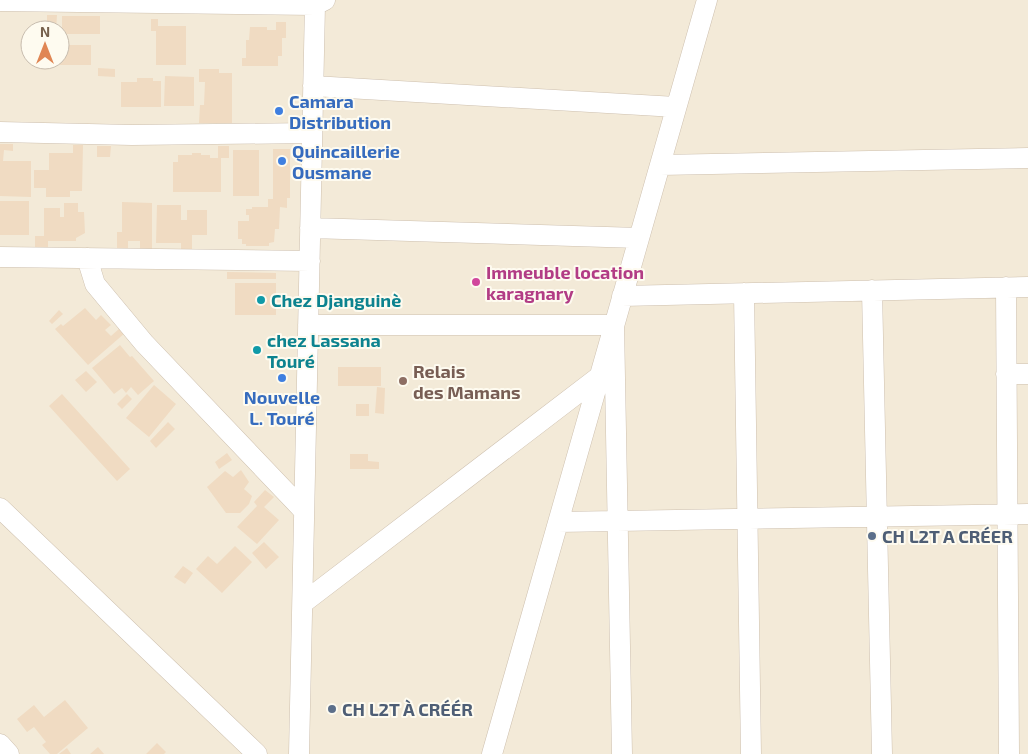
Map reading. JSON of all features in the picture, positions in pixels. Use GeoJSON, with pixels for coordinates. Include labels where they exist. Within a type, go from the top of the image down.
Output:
{"type":"FeatureCollection","features":[{"type":"Feature","properties":{"kind":"street"},"geometry":{"type":"LineString","coordinates":[[492,754],[707,0]]}},
{"type":"Feature","properties":{"kind":"street"},"geometry":{"type":"LineString","coordinates":[[0,1],[318,2],[313,86],[300,754]]}},
{"type":"Feature","properties":{"kind":"street"},"geometry":{"type":"LineString","coordinates":[[313,86],[676,107]]}},
{"type":"Feature","properties":{"kind":"street"},"geometry":{"type":"LineString","coordinates":[[0,132],[132,135],[312,133]]}},
{"type":"Feature","properties":{"kind":"street"},"geometry":{"type":"LineString","coordinates":[[660,165],[1028,158]]}},
{"type":"Feature","properties":{"kind":"street"},"geometry":{"type":"LineString","coordinates":[[310,228],[639,238]]}},
{"type":"Feature","properties":{"kind":"street"},"geometry":{"type":"LineString","coordinates":[[0,257],[310,261]]}},
{"type":"Feature","properties":{"kind":"street"},"geometry":{"type":"LineString","coordinates":[[87,258],[95,284],[144,343],[304,510]]}},
{"type":"Feature","properties":{"kind":"street"},"geometry":{"type":"LineString","coordinates":[[622,296],[1028,287]]}},
{"type":"Feature","properties":{"kind":"street"},"geometry":{"type":"LineString","coordinates":[[1006,288],[1009,754]]}},
{"type":"Feature","properties":{"kind":"street"},"geometry":{"type":"LineString","coordinates":[[872,290],[882,754]]}},
{"type":"Feature","properties":{"kind":"street"},"geometry":{"type":"LineString","coordinates":[[744,293],[751,754]]}},
{"type":"Feature","properties":{"kind":"street"},"geometry":{"type":"LineString","coordinates":[[308,326],[614,325]]}},
{"type":"Feature","properties":{"kind":"street"},"geometry":{"type":"LineString","coordinates":[[614,325],[622,754]]}},
{"type":"Feature","properties":{"kind":"street"},"geometry":{"type":"LineString","coordinates":[[1006,374],[1028,374]]}},
{"type":"Feature","properties":{"kind":"street"},"geometry":{"type":"LineString","coordinates":[[303,603],[600,376]]}},
{"type":"Feature","properties":{"kind":"street"},"geometry":{"type":"LineString","coordinates":[[0,508],[256,754]]}},
{"type":"Feature","properties":{"kind":"street"},"geometry":{"type":"LineString","coordinates":[[558,522],[1028,514]]}},
{"type":"Feature","properties":{"kind":"shaded area"},"geometry":{"type":"Polygon","coordinates":[[[0,0],[1028,0],[1028,754],[0,754],[0,0]]]}},
{"type":"Feature","properties":{"kind":"building"},"geometry":{"type":"Polygon","coordinates":[[[47,15],[57,15],[57,20],[47,20],[47,15]]]}},
{"type":"Feature","properties":{"kind":"building"},"geometry":{"type":"Polygon","coordinates":[[[62,16],[100,16],[100,34],[70,34],[70,20],[62,20],[62,16]]]}},
{"type":"Feature","properties":{"kind":"building"},"geometry":{"type":"Polygon","coordinates":[[[151,19],[158,19],[158,26],[186,26],[186,65],[156,65],[156,31],[151,31],[151,19]]]}},
{"type":"Feature","properties":{"kind":"building"},"geometry":{"type":"Polygon","coordinates":[[[276,22],[286,22],[286,38],[282,38],[282,56],[278,56],[278,66],[242,66],[242,58],[246,58],[246,40],[249,40],[250,27],[267,27],[267,30],[276,30],[276,22]]]}},
{"type":"Feature","properties":{"kind":"building"},"geometry":{"type":"Polygon","coordinates":[[[70,45],[91,45],[91,65],[70,65],[70,45]]]}},
{"type":"Feature","properties":{"kind":"building"},"geometry":{"type":"Polygon","coordinates":[[[98,68],[115,69],[115,77],[98,76],[98,68]]]}},
{"type":"Feature","properties":{"kind":"building"},"geometry":{"type":"Polygon","coordinates":[[[199,69],[219,69],[219,73],[232,73],[232,123],[199,123],[200,105],[204,105],[205,82],[199,82],[199,69]]]}},
{"type":"Feature","properties":{"kind":"building"},"geometry":{"type":"Polygon","coordinates":[[[165,76],[194,77],[194,106],[164,106],[165,76]]]}},
{"type":"Feature","properties":{"kind":"building"},"geometry":{"type":"Polygon","coordinates":[[[137,78],[153,78],[153,81],[161,81],[161,107],[121,107],[121,82],[137,82],[137,78]]]}},
{"type":"Feature","properties":{"kind":"building"},"geometry":{"type":"Polygon","coordinates":[[[0,144],[13,144],[13,151],[4,150],[3,161],[31,161],[31,197],[0,196],[0,144]]]}},
{"type":"Feature","properties":{"kind":"building"},"geometry":{"type":"Polygon","coordinates":[[[73,145],[83,145],[82,191],[70,191],[70,197],[46,197],[46,188],[34,188],[34,170],[49,170],[49,153],[73,153],[73,145]]]}},
{"type":"Feature","properties":{"kind":"building"},"geometry":{"type":"Polygon","coordinates":[[[97,146],[111,146],[110,157],[97,157],[97,146]]]}},
{"type":"Feature","properties":{"kind":"building"},"geometry":{"type":"Polygon","coordinates":[[[218,146],[229,146],[229,158],[221,158],[221,192],[173,192],[173,162],[178,162],[178,155],[201,153],[201,155],[210,155],[210,158],[218,158],[218,146]]]}},
{"type":"Feature","properties":{"kind":"building"},"geometry":{"type":"Polygon","coordinates":[[[273,149],[290,149],[290,198],[287,198],[287,208],[280,207],[279,229],[275,229],[274,242],[269,243],[269,246],[246,246],[246,244],[242,244],[242,239],[238,239],[238,221],[249,221],[246,209],[268,207],[268,199],[273,199],[273,149]]]}},
{"type":"Feature","properties":{"kind":"building"},"geometry":{"type":"Polygon","coordinates":[[[233,150],[259,150],[259,196],[233,196],[233,150]]]}},
{"type":"Feature","properties":{"kind":"building"},"geometry":{"type":"Polygon","coordinates":[[[0,201],[29,201],[29,235],[0,235],[0,201]]]}},
{"type":"Feature","properties":{"kind":"building"},"geometry":{"type":"Polygon","coordinates":[[[122,202],[152,203],[152,251],[140,251],[140,241],[128,241],[128,251],[117,251],[117,232],[122,232],[122,202]]]}},
{"type":"Feature","properties":{"kind":"building"},"geometry":{"type":"Polygon","coordinates":[[[64,203],[78,203],[78,212],[84,212],[85,233],[76,238],[76,241],[48,241],[48,250],[35,250],[35,236],[44,236],[44,208],[60,208],[60,217],[64,217],[64,203]]]}},
{"type":"Feature","properties":{"kind":"building"},"geometry":{"type":"Polygon","coordinates":[[[157,205],[181,205],[181,220],[187,220],[187,210],[207,210],[207,235],[192,235],[192,251],[181,251],[181,243],[156,243],[157,205]]]}},
{"type":"Feature","properties":{"kind":"building"},"geometry":{"type":"Polygon","coordinates":[[[227,272],[276,273],[276,279],[227,279],[227,272]]]}},
{"type":"Feature","properties":{"kind":"building"},"geometry":{"type":"Polygon","coordinates":[[[235,283],[276,283],[276,315],[235,315],[235,283]]]}},
{"type":"Feature","properties":{"kind":"building"},"geometry":{"type":"Polygon","coordinates":[[[85,308],[96,320],[101,315],[111,325],[105,330],[111,336],[120,328],[125,333],[88,365],[55,329],[61,324],[63,326],[85,308]]]}},
{"type":"Feature","properties":{"kind":"building"},"geometry":{"type":"Polygon","coordinates":[[[59,310],[63,314],[52,324],[49,321],[59,310]]]}},
{"type":"Feature","properties":{"kind":"building"},"geometry":{"type":"Polygon","coordinates":[[[120,345],[154,381],[138,395],[131,387],[126,393],[122,388],[114,394],[92,368],[120,345]]]}},
{"type":"Feature","properties":{"kind":"building"},"geometry":{"type":"Polygon","coordinates":[[[338,367],[381,367],[381,386],[338,386],[338,367]]]}},
{"type":"Feature","properties":{"kind":"building"},"geometry":{"type":"Polygon","coordinates":[[[86,371],[97,382],[86,392],[75,380],[86,371]]]}},
{"type":"Feature","properties":{"kind":"building"},"geometry":{"type":"Polygon","coordinates":[[[154,385],[176,404],[149,437],[126,418],[154,385]]]}},
{"type":"Feature","properties":{"kind":"building"},"geometry":{"type":"Polygon","coordinates":[[[377,387],[385,388],[384,414],[375,413],[377,387]]]}},
{"type":"Feature","properties":{"kind":"building"},"geometry":{"type":"Polygon","coordinates":[[[62,394],[130,469],[117,481],[49,406],[62,394]]]}},
{"type":"Feature","properties":{"kind":"building"},"geometry":{"type":"Polygon","coordinates":[[[127,394],[132,399],[122,409],[117,404],[127,394]]]}},
{"type":"Feature","properties":{"kind":"building"},"geometry":{"type":"Polygon","coordinates":[[[356,404],[369,404],[369,416],[356,416],[356,404]]]}},
{"type":"Feature","properties":{"kind":"building"},"geometry":{"type":"Polygon","coordinates":[[[168,422],[175,429],[156,448],[150,441],[168,422]]]}},
{"type":"Feature","properties":{"kind":"building"},"geometry":{"type":"Polygon","coordinates":[[[227,453],[232,460],[219,469],[215,462],[227,453]]]}},
{"type":"Feature","properties":{"kind":"building"},"geometry":{"type":"Polygon","coordinates":[[[350,454],[368,454],[368,461],[379,462],[379,469],[350,469],[350,454]]]}},
{"type":"Feature","properties":{"kind":"building"},"geometry":{"type":"Polygon","coordinates":[[[241,470],[249,482],[244,489],[252,496],[249,504],[240,513],[226,513],[207,487],[225,471],[233,477],[241,470]]]}},
{"type":"Feature","properties":{"kind":"building"},"geometry":{"type":"Polygon","coordinates":[[[265,490],[274,497],[264,507],[279,520],[257,544],[237,527],[257,506],[254,502],[265,490]]]}},
{"type":"Feature","properties":{"kind":"building"},"geometry":{"type":"Polygon","coordinates":[[[264,542],[279,557],[266,569],[252,553],[264,542]]]}},
{"type":"Feature","properties":{"kind":"building"},"geometry":{"type":"Polygon","coordinates":[[[235,546],[252,562],[222,593],[196,569],[208,556],[217,564],[235,546]]]}},
{"type":"Feature","properties":{"kind":"building"},"geometry":{"type":"Polygon","coordinates":[[[183,566],[193,573],[185,584],[174,577],[183,566]]]}},
{"type":"Feature","properties":{"kind":"building"},"geometry":{"type":"Polygon","coordinates":[[[65,700],[88,728],[57,754],[50,754],[42,745],[46,742],[34,727],[27,732],[17,719],[34,705],[44,717],[65,700]]]}},
{"type":"Feature","properties":{"kind":"building"},"geometry":{"type":"Polygon","coordinates":[[[157,743],[166,752],[164,754],[146,754],[157,743]]]}},
{"type":"Feature","properties":{"kind":"building"},"geometry":{"type":"Polygon","coordinates":[[[98,747],[104,754],[90,754],[98,747]]]}},
{"type":"Feature","properties":{"kind":"building"},"geometry":{"type":"Polygon","coordinates":[[[67,748],[71,754],[59,754],[67,748]]]}},
{"type":"Feature","properties":{"kind":"place","name":"Camara Distribution"},"geometry":{"type":"Point","coordinates":[279,111]}},
{"type":"Feature","properties":{"kind":"place","name":"Quincaillerie Ousmane"},"geometry":{"type":"Point","coordinates":[282,161]}},
{"type":"Feature","properties":{"kind":"place","name":"Immeuble location karagnary"},"geometry":{"type":"Point","coordinates":[476,282]}},
{"type":"Feature","properties":{"kind":"place","name":"Chez Djanguinè"},"geometry":{"type":"Point","coordinates":[261,300]}},
{"type":"Feature","properties":{"kind":"place","name":"chez Lassana Touré"},"geometry":{"type":"Point","coordinates":[257,350]}},
{"type":"Feature","properties":{"kind":"place","name":"Nouvelle L. Touré"},"geometry":{"type":"Point","coordinates":[282,378]}},
{"type":"Feature","properties":{"kind":"place","name":"Relais des Mamans"},"geometry":{"type":"Point","coordinates":[403,381]}},
{"type":"Feature","properties":{"kind":"place","name":"CH L2T A CRÉER"},"geometry":{"type":"Point","coordinates":[872,536]}},
{"type":"Feature","properties":{"kind":"place","name":"CH L2T À CRÉÉR"},"geometry":{"type":"Point","coordinates":[332,709]}}]}
